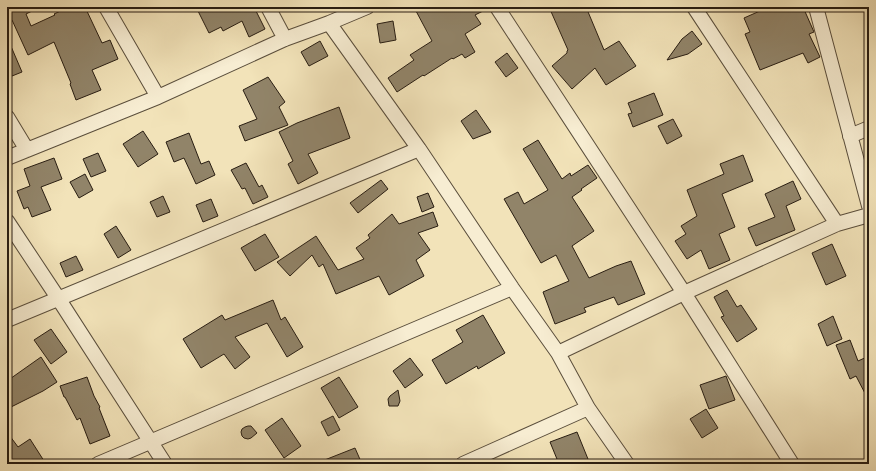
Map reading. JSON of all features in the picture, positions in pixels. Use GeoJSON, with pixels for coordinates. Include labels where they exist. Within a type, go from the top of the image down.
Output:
{"type":"FeatureCollection","features":[{"type":"Feature","properties":{"kind":"street"},"geometry":{"type":"LineString","coordinates":[[106,7],[158,97]]}},
{"type":"Feature","properties":{"kind":"street"},"geometry":{"type":"LineString","coordinates":[[268,7],[285,39]]}},
{"type":"Feature","properties":{"kind":"street"},"geometry":{"type":"LineString","coordinates":[[7,158],[158,97],[285,39],[367,7]]}},
{"type":"Feature","properties":{"kind":"street"},"geometry":{"type":"LineString","coordinates":[[497,7],[684,293],[792,464]]}},
{"type":"Feature","properties":{"kind":"street"},"geometry":{"type":"LineString","coordinates":[[694,7],[837,224]]}},
{"type":"Feature","properties":{"kind":"street"},"geometry":{"type":"LineString","coordinates":[[816,7],[869,206]]}},
{"type":"Feature","properties":{"kind":"street"},"geometry":{"type":"LineString","coordinates":[[329,23],[419,149],[558,354],[588,408],[627,464]]}},
{"type":"Feature","properties":{"kind":"street"},"geometry":{"type":"LineString","coordinates":[[7,116],[27,150]]}},
{"type":"Feature","properties":{"kind":"street"},"geometry":{"type":"LineString","coordinates":[[850,136],[869,128]]}},
{"type":"Feature","properties":{"kind":"street"},"geometry":{"type":"LineString","coordinates":[[7,320],[419,149]]}},
{"type":"Feature","properties":{"kind":"street"},"geometry":{"type":"LineString","coordinates":[[558,354],[684,293],[837,224],[869,215]]}},
{"type":"Feature","properties":{"kind":"street"},"geometry":{"type":"LineString","coordinates":[[7,221],[165,464]]}},
{"type":"Feature","properties":{"kind":"street"},"geometry":{"type":"LineString","coordinates":[[98,464],[512,288]]}},
{"type":"Feature","properties":{"kind":"street"},"geometry":{"type":"LineString","coordinates":[[463,464],[588,408]]}},
{"type":"Feature","properties":{"kind":"building"},"geometry":{"type":"Polygon","coordinates":[[[7,7],[40,7],[26,14],[31,26],[69,7],[85,7],[102,43],[110,40],[118,59],[92,70],[101,90],[76,100],[70,84],[71,83],[54,42],[28,55],[12,20],[7,22],[7,7]]]}},
{"type":"Feature","properties":{"kind":"building"},"geometry":{"type":"Polygon","coordinates":[[[196,7],[254,7],[265,29],[249,37],[242,21],[223,31],[221,27],[209,33],[196,7]]]}},
{"type":"Feature","properties":{"kind":"building"},"geometry":{"type":"Polygon","coordinates":[[[425,7],[489,8],[475,15],[481,24],[465,34],[475,52],[465,58],[462,54],[453,59],[452,58],[397,92],[388,78],[414,60],[410,55],[432,41],[416,11],[425,7]]]}},
{"type":"Feature","properties":{"kind":"building"},"geometry":{"type":"Polygon","coordinates":[[[549,7],[586,7],[604,50],[619,41],[636,66],[606,85],[595,68],[572,89],[552,66],[567,53],[568,50],[549,7]]]}},
{"type":"Feature","properties":{"kind":"building"},"geometry":{"type":"Polygon","coordinates":[[[769,7],[803,7],[814,32],[809,34],[820,57],[808,63],[803,53],[760,70],[745,34],[750,32],[744,18],[769,7]]]}},
{"type":"Feature","properties":{"kind":"building"},"geometry":{"type":"Polygon","coordinates":[[[393,21],[396,40],[380,43],[377,24],[393,21]]]}},
{"type":"Feature","properties":{"kind":"building"},"geometry":{"type":"Polygon","coordinates":[[[692,31],[702,44],[688,54],[667,60],[682,39],[692,31]]]}},
{"type":"Feature","properties":{"kind":"building"},"geometry":{"type":"Polygon","coordinates":[[[7,37],[22,72],[7,78],[7,37]]]}},
{"type":"Feature","properties":{"kind":"building"},"geometry":{"type":"Polygon","coordinates":[[[320,41],[328,56],[309,66],[301,52],[320,41]]]}},
{"type":"Feature","properties":{"kind":"building"},"geometry":{"type":"Polygon","coordinates":[[[507,53],[518,68],[506,77],[495,62],[507,53]]]}},
{"type":"Feature","properties":{"kind":"building"},"geometry":{"type":"Polygon","coordinates":[[[268,77],[285,102],[279,107],[288,125],[245,141],[239,126],[257,119],[243,90],[268,77]]]}},
{"type":"Feature","properties":{"kind":"building"},"geometry":{"type":"Polygon","coordinates":[[[654,93],[663,115],[633,127],[628,114],[632,113],[628,103],[654,93]]]}},
{"type":"Feature","properties":{"kind":"building"},"geometry":{"type":"Polygon","coordinates":[[[339,107],[350,138],[308,154],[318,173],[298,184],[288,164],[293,161],[279,132],[297,123],[339,107]]]}},
{"type":"Feature","properties":{"kind":"building"},"geometry":{"type":"Polygon","coordinates":[[[476,110],[491,132],[473,139],[461,121],[476,110]]]}},
{"type":"Feature","properties":{"kind":"building"},"geometry":{"type":"Polygon","coordinates":[[[673,119],[682,136],[667,144],[658,126],[673,119]]]}},
{"type":"Feature","properties":{"kind":"building"},"geometry":{"type":"Polygon","coordinates":[[[143,131],[158,154],[138,167],[123,144],[143,131]]]}},
{"type":"Feature","properties":{"kind":"building"},"geometry":{"type":"Polygon","coordinates":[[[189,133],[201,164],[209,161],[215,175],[196,184],[184,158],[174,162],[166,142],[189,133]]]}},
{"type":"Feature","properties":{"kind":"building"},"geometry":{"type":"Polygon","coordinates":[[[538,140],[562,179],[570,173],[571,176],[588,165],[597,178],[572,197],[594,231],[572,246],[589,278],[631,261],[645,294],[618,305],[614,297],[584,308],[586,312],[555,324],[543,292],[569,281],[556,255],[541,263],[504,199],[518,192],[524,204],[548,190],[523,149],[538,140]]]}},
{"type":"Feature","properties":{"kind":"building"},"geometry":{"type":"Polygon","coordinates":[[[98,153],[106,171],[91,177],[83,159],[98,153]]]}},
{"type":"Feature","properties":{"kind":"building"},"geometry":{"type":"Polygon","coordinates":[[[743,155],[753,181],[722,194],[735,227],[719,234],[730,260],[709,269],[701,250],[687,259],[675,241],[686,234],[681,226],[697,216],[687,190],[724,174],[720,164],[743,155]]]}},
{"type":"Feature","properties":{"kind":"building"},"geometry":{"type":"Polygon","coordinates":[[[54,158],[62,179],[41,187],[51,210],[32,217],[28,207],[24,209],[17,191],[30,186],[24,169],[54,158]]]}},
{"type":"Feature","properties":{"kind":"building"},"geometry":{"type":"Polygon","coordinates":[[[246,163],[259,187],[262,185],[268,197],[253,204],[245,188],[242,189],[231,170],[246,163]]]}},
{"type":"Feature","properties":{"kind":"building"},"geometry":{"type":"Polygon","coordinates":[[[85,174],[93,190],[79,198],[70,182],[85,174]]]}},
{"type":"Feature","properties":{"kind":"building"},"geometry":{"type":"Polygon","coordinates":[[[381,180],[388,189],[358,213],[350,203],[381,180]]]}},
{"type":"Feature","properties":{"kind":"building"},"geometry":{"type":"Polygon","coordinates":[[[793,181],[801,199],[786,206],[795,230],[756,246],[748,228],[775,217],[765,194],[793,181]]]}},
{"type":"Feature","properties":{"kind":"building"},"geometry":{"type":"Polygon","coordinates":[[[428,193],[434,207],[422,212],[417,197],[428,193]]]}},
{"type":"Feature","properties":{"kind":"building"},"geometry":{"type":"Polygon","coordinates":[[[163,196],[170,212],[157,217],[150,202],[163,196]]]}},
{"type":"Feature","properties":{"kind":"building"},"geometry":{"type":"Polygon","coordinates":[[[211,199],[218,216],[203,222],[196,205],[211,199]]]}},
{"type":"Feature","properties":{"kind":"building"},"geometry":{"type":"Polygon","coordinates":[[[433,212],[438,226],[418,233],[430,250],[416,260],[424,276],[389,295],[379,276],[336,294],[323,264],[319,267],[312,255],[290,276],[277,262],[316,236],[338,270],[364,259],[356,248],[370,238],[368,235],[392,214],[399,224],[433,212]]]}},
{"type":"Feature","properties":{"kind":"building"},"geometry":{"type":"Polygon","coordinates":[[[116,226],[131,250],[118,258],[104,234],[116,226]]]}},
{"type":"Feature","properties":{"kind":"building"},"geometry":{"type":"Polygon","coordinates":[[[265,234],[279,257],[255,271],[241,248],[265,234]]]}},
{"type":"Feature","properties":{"kind":"building"},"geometry":{"type":"Polygon","coordinates":[[[832,244],[846,276],[826,285],[812,253],[832,244]]]}},
{"type":"Feature","properties":{"kind":"building"},"geometry":{"type":"Polygon","coordinates":[[[76,256],[83,270],[66,277],[60,263],[76,256]]]}},
{"type":"Feature","properties":{"kind":"building"},"geometry":{"type":"Polygon","coordinates":[[[727,290],[737,307],[741,305],[757,329],[737,342],[721,317],[724,316],[714,297],[727,290]]]}},
{"type":"Feature","properties":{"kind":"building"},"geometry":{"type":"Polygon","coordinates":[[[273,300],[281,320],[285,317],[303,347],[287,357],[267,323],[235,337],[250,357],[235,369],[224,354],[201,368],[183,339],[222,315],[225,320],[273,300]]]}},
{"type":"Feature","properties":{"kind":"building"},"geometry":{"type":"Polygon","coordinates":[[[483,315],[505,353],[478,369],[477,366],[446,384],[432,360],[463,342],[456,330],[483,315]]]}},
{"type":"Feature","properties":{"kind":"building"},"geometry":{"type":"Polygon","coordinates":[[[833,316],[842,339],[827,346],[818,324],[833,316]]]}},
{"type":"Feature","properties":{"kind":"building"},"geometry":{"type":"Polygon","coordinates":[[[51,329],[67,352],[51,364],[34,340],[51,329]]]}},
{"type":"Feature","properties":{"kind":"building"},"geometry":{"type":"Polygon","coordinates":[[[850,340],[858,361],[869,356],[869,401],[856,376],[850,379],[836,345],[850,340]]]}},
{"type":"Feature","properties":{"kind":"building"},"geometry":{"type":"Polygon","coordinates":[[[41,357],[57,382],[43,391],[7,409],[7,381],[41,357]]]}},
{"type":"Feature","properties":{"kind":"building"},"geometry":{"type":"Polygon","coordinates":[[[410,358],[423,375],[405,388],[393,371],[410,358]]]}},
{"type":"Feature","properties":{"kind":"building"},"geometry":{"type":"Polygon","coordinates":[[[726,376],[735,400],[709,409],[700,385],[726,376]]]}},
{"type":"Feature","properties":{"kind":"building"},"geometry":{"type":"Polygon","coordinates":[[[87,377],[100,407],[99,408],[110,436],[90,444],[80,418],[77,420],[64,397],[60,386],[87,377]]]}},
{"type":"Feature","properties":{"kind":"building"},"geometry":{"type":"Polygon","coordinates":[[[339,377],[358,407],[339,418],[321,388],[339,377]]]}},
{"type":"Feature","properties":{"kind":"building"},"geometry":{"type":"Polygon","coordinates":[[[398,390],[400,401],[398,406],[389,406],[388,399],[398,390]]]}},
{"type":"Feature","properties":{"kind":"building"},"geometry":{"type":"Polygon","coordinates":[[[706,409],[718,428],[702,438],[690,419],[706,409]]]}},
{"type":"Feature","properties":{"kind":"building"},"geometry":{"type":"Polygon","coordinates":[[[333,416],[340,430],[328,436],[321,422],[333,416]]]}},
{"type":"Feature","properties":{"kind":"building"},"geometry":{"type":"Polygon","coordinates":[[[282,418],[301,446],[284,458],[265,430],[282,418]]]}},
{"type":"Feature","properties":{"kind":"building"},"geometry":{"type":"Polygon","coordinates":[[[251,426],[257,433],[248,439],[242,436],[241,432],[242,429],[251,426]]]}},
{"type":"Feature","properties":{"kind":"building"},"geometry":{"type":"Polygon","coordinates":[[[7,432],[18,447],[30,439],[46,464],[7,464],[7,432]]]}},
{"type":"Feature","properties":{"kind":"building"},"geometry":{"type":"Polygon","coordinates":[[[577,432],[590,464],[559,464],[550,442],[577,432]]]}},
{"type":"Feature","properties":{"kind":"building"},"geometry":{"type":"Polygon","coordinates":[[[355,448],[362,464],[317,464],[317,463],[355,448]]]}}]}
